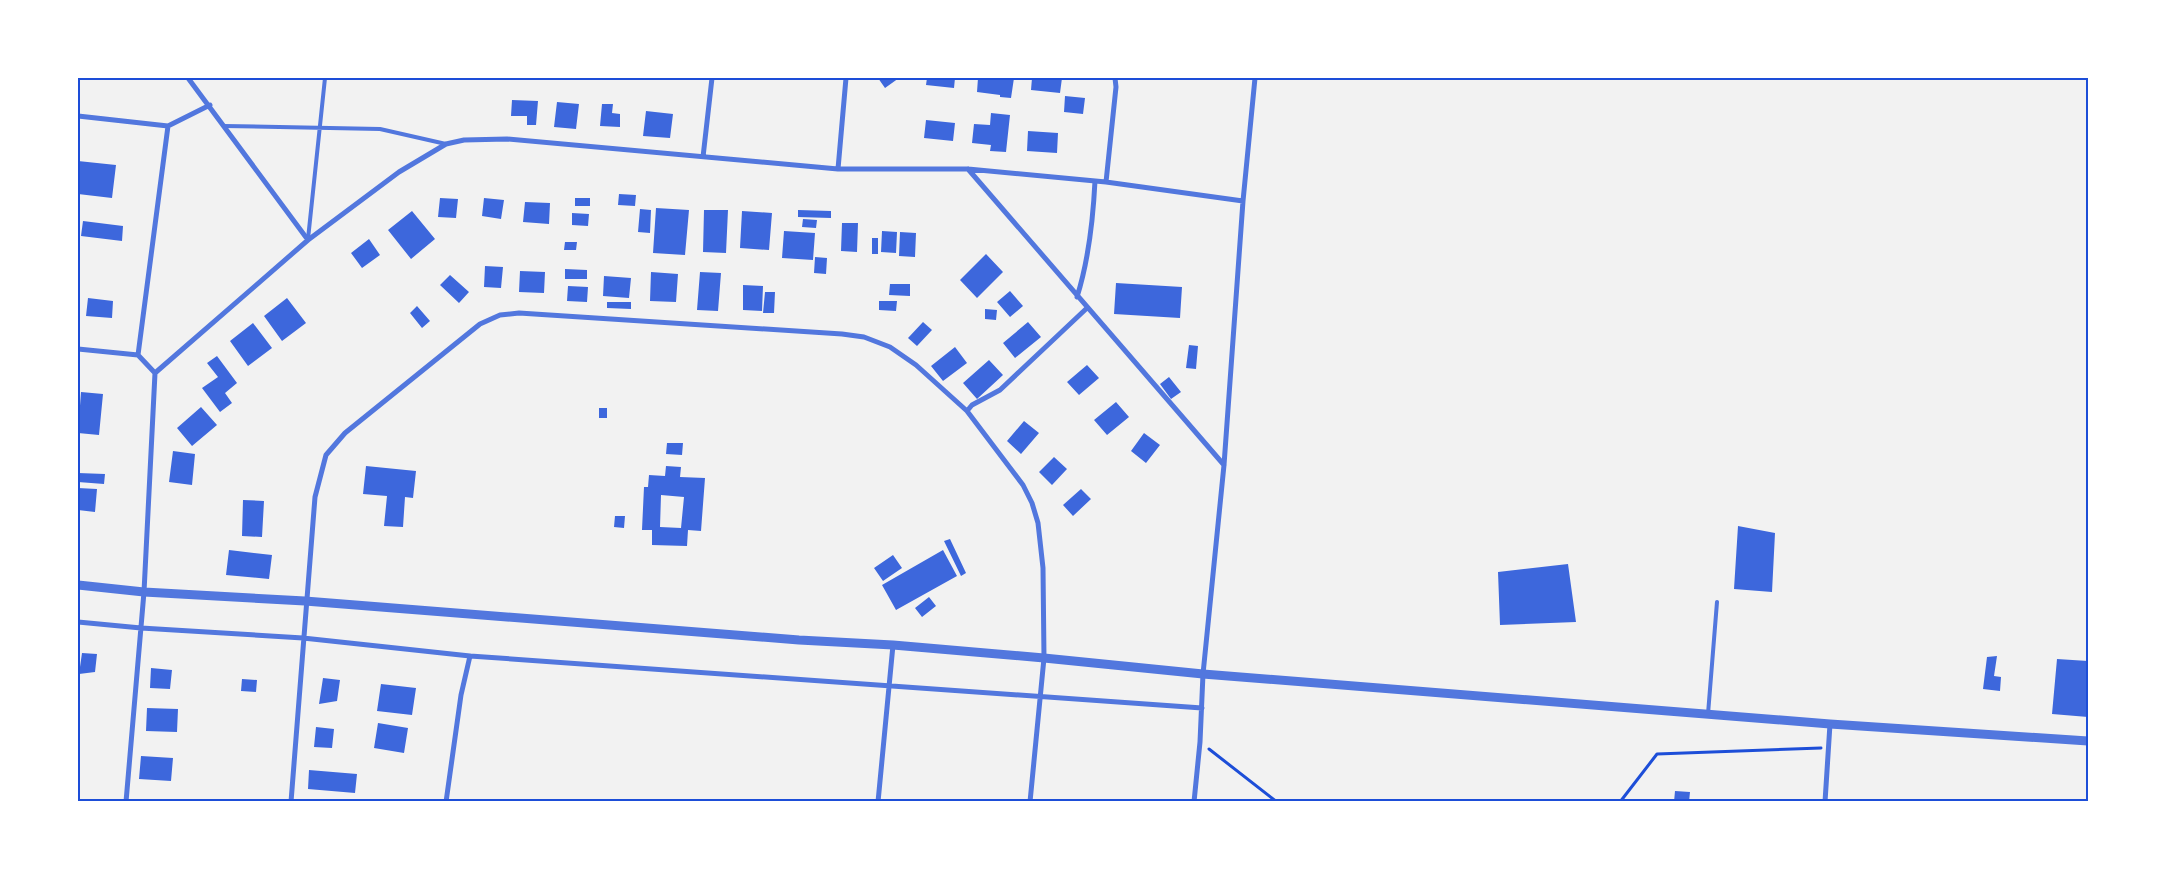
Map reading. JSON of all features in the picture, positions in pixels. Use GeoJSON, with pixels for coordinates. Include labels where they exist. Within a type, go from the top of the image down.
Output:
{"type":"FeatureCollection","features":[{"type":"Feature","properties":{"kind":"street"},"geometry":{"type":"LineString","coordinates":[[188,78],[308,240]]}},
{"type":"Feature","properties":{"kind":"street"},"geometry":{"type":"LineString","coordinates":[[704,156],[712,78]]}},
{"type":"Feature","properties":{"kind":"street"},"geometry":{"type":"LineString","coordinates":[[838,169],[846,78]]}},
{"type":"Feature","properties":{"kind":"street"},"geometry":{"type":"LineString","coordinates":[[1106,182],[1115,78]]}},
{"type":"Feature","properties":{"kind":"street"},"geometry":{"type":"LineString","coordinates":[[1194,802],[1200,742],[1203,674],[1224,465],[1243,201],[1255,78]]}},
{"type":"Feature","properties":{"kind":"street"},"geometry":{"type":"LineString","coordinates":[[78,116],[168,126],[210,106]]}},
{"type":"Feature","properties":{"kind":"street"},"geometry":{"type":"LineString","coordinates":[[138,355],[168,126]]}},
{"type":"Feature","properties":{"kind":"street"},"geometry":{"type":"LineString","coordinates":[[126,802],[144,592],[155,373],[308,240],[399,172],[446,144],[464,140],[507,139],[838,169],[968,169],[1106,182],[1243,201]]}},
{"type":"Feature","properties":{"kind":"street"},"geometry":{"type":"LineString","coordinates":[[968,169],[1224,465]]}},
{"type":"Feature","properties":{"kind":"street"},"geometry":{"type":"LineString","coordinates":[[1077,297],[1085,272],[1091,240],[1095,181]]}},
{"type":"Feature","properties":{"kind":"street"},"geometry":{"type":"LineString","coordinates":[[967,411],[972,405],[1000,390],[1087,308]]}},
{"type":"Feature","properties":{"kind":"street"},"geometry":{"type":"LineString","coordinates":[[291,802],[302,638],[315,498],[326,455],[345,433],[480,324],[500,316],[518,313],[864,337],[890,347],[916,365],[967,411],[1023,485],[1032,503],[1038,523],[1043,568],[1044,658],[1030,802]]}},
{"type":"Feature","properties":{"kind":"street"},"geometry":{"type":"LineString","coordinates":[[78,349],[138,355],[155,373]]}},
{"type":"Feature","properties":{"kind":"street"},"geometry":{"type":"LineString","coordinates":[[78,585],[144,592],[305,601],[799,640],[893,645],[1203,674],[1830,724],[2088,741]]}},
{"type":"Feature","properties":{"kind":"street"},"geometry":{"type":"LineString","coordinates":[[78,622],[302,638],[470,656],[1202,708]]}},
{"type":"Feature","properties":{"kind":"street"},"geometry":{"type":"LineString","coordinates":[[878,802],[893,645]]}},
{"type":"Feature","properties":{"kind":"street"},"geometry":{"type":"LineString","coordinates":[[446,802],[461,695],[470,656]]}},
{"type":"Feature","properties":{"kind":"street"},"geometry":{"type":"LineString","coordinates":[[1825,802],[1830,724]]}},
{"type":"Feature","properties":{"kind":"lane"},"geometry":{"type":"LineString","coordinates":[[308,240],[325,78]]}},
{"type":"Feature","properties":{"kind":"lane"},"geometry":{"type":"LineString","coordinates":[[224,126],[380,129],[446,144]]}},
{"type":"Feature","properties":{"kind":"lane"},"geometry":{"type":"LineString","coordinates":[[1708,714],[1717,602]]}},
{"type":"Feature","properties":{"kind":"path"},"geometry":{"type":"LineString","coordinates":[[1200,742],[1277,802]]}},
{"type":"Feature","properties":{"kind":"path"},"geometry":{"type":"LineString","coordinates":[[1620,802],[1657,754],[1829,747]]}},
{"type":"Feature","properties":{"kind":"building"},"geometry":{"type":"Polygon","coordinates":[[[878,78],[899,78],[885,88],[878,78]]]}},
{"type":"Feature","properties":{"kind":"building"},"geometry":{"type":"Polygon","coordinates":[[[927,78],[955,78],[954,88],[926,85],[927,78]]]}},
{"type":"Feature","properties":{"kind":"building"},"geometry":{"type":"Polygon","coordinates":[[[978,78],[1014,78],[1011,98],[977,92],[978,78]]]}},
{"type":"Feature","properties":{"kind":"building"},"geometry":{"type":"Polygon","coordinates":[[[1032,78],[1062,78],[1060,93],[1031,90],[1032,78]]]}},
{"type":"Feature","properties":{"kind":"building"},"geometry":{"type":"Polygon","coordinates":[[[1065,96],[1085,98],[1083,114],[1064,112],[1065,96]]]}},
{"type":"Feature","properties":{"kind":"building"},"geometry":{"type":"Polygon","coordinates":[[[512,100],[538,101],[536,125],[527,125],[527,116],[511,116],[512,100]]]}},
{"type":"Feature","properties":{"kind":"building"},"geometry":{"type":"Polygon","coordinates":[[[557,102],[579,104],[576,129],[554,127],[557,102]]]}},
{"type":"Feature","properties":{"kind":"building"},"geometry":{"type":"Polygon","coordinates":[[[602,104],[613,104],[612,113],[620,114],[620,127],[600,126],[602,104]]]}},
{"type":"Feature","properties":{"kind":"building"},"geometry":{"type":"Polygon","coordinates":[[[646,111],[673,114],[670,138],[643,136],[646,111]]]}},
{"type":"Feature","properties":{"kind":"building"},"geometry":{"type":"Polygon","coordinates":[[[991,113],[1010,115],[1006,152],[990,151],[991,145],[972,143],[974,124],[990,125],[991,113]]]}},
{"type":"Feature","properties":{"kind":"building"},"geometry":{"type":"Polygon","coordinates":[[[926,120],[955,123],[953,141],[924,138],[926,120]]]}},
{"type":"Feature","properties":{"kind":"building"},"geometry":{"type":"Polygon","coordinates":[[[1028,131],[1058,133],[1057,153],[1027,151],[1028,131]]]}},
{"type":"Feature","properties":{"kind":"building"},"geometry":{"type":"Polygon","coordinates":[[[78,161],[116,165],[112,198],[78,194],[78,161]]]}},
{"type":"Feature","properties":{"kind":"building"},"geometry":{"type":"Polygon","coordinates":[[[619,194],[636,195],[635,206],[618,205],[619,194]]]}},
{"type":"Feature","properties":{"kind":"building"},"geometry":{"type":"Polygon","coordinates":[[[440,198],[458,199],[456,218],[438,217],[440,198]]]}},
{"type":"Feature","properties":{"kind":"building"},"geometry":{"type":"Polygon","coordinates":[[[484,198],[504,200],[501,219],[482,216],[484,198]]]}},
{"type":"Feature","properties":{"kind":"building"},"geometry":{"type":"Polygon","coordinates":[[[575,198],[590,198],[590,206],[575,206],[575,198]]]}},
{"type":"Feature","properties":{"kind":"building"},"geometry":{"type":"Polygon","coordinates":[[[525,202],[550,203],[549,224],[523,222],[525,202]]]}},
{"type":"Feature","properties":{"kind":"building"},"geometry":{"type":"Polygon","coordinates":[[[656,208],[689,210],[685,255],[653,253],[656,208]]]}},
{"type":"Feature","properties":{"kind":"building"},"geometry":{"type":"Polygon","coordinates":[[[640,209],[651,210],[650,233],[638,232],[640,209]]]}},
{"type":"Feature","properties":{"kind":"building"},"geometry":{"type":"Polygon","coordinates":[[[704,210],[728,210],[726,253],[703,252],[704,210]]]}},
{"type":"Feature","properties":{"kind":"building"},"geometry":{"type":"Polygon","coordinates":[[[798,210],[831,211],[831,218],[798,217],[798,210]]]}},
{"type":"Feature","properties":{"kind":"building"},"geometry":{"type":"Polygon","coordinates":[[[412,211],[435,239],[411,259],[388,230],[412,211]]]}},
{"type":"Feature","properties":{"kind":"building"},"geometry":{"type":"Polygon","coordinates":[[[742,211],[772,213],[769,250],[740,248],[742,211]]]}},
{"type":"Feature","properties":{"kind":"building"},"geometry":{"type":"Polygon","coordinates":[[[572,213],[589,214],[588,226],[572,225],[572,213]]]}},
{"type":"Feature","properties":{"kind":"building"},"geometry":{"type":"Polygon","coordinates":[[[803,219],[817,220],[816,228],[802,227],[803,219]]]}},
{"type":"Feature","properties":{"kind":"building"},"geometry":{"type":"Polygon","coordinates":[[[83,221],[123,226],[122,241],[81,236],[83,221]]]}},
{"type":"Feature","properties":{"kind":"building"},"geometry":{"type":"Polygon","coordinates":[[[842,223],[858,223],[857,252],[841,251],[842,223]]]}},
{"type":"Feature","properties":{"kind":"building"},"geometry":{"type":"Polygon","coordinates":[[[784,231],[815,233],[813,260],[782,258],[784,231]]]}},
{"type":"Feature","properties":{"kind":"building"},"geometry":{"type":"Polygon","coordinates":[[[882,231],[897,232],[896,253],[881,252],[882,231]]]}},
{"type":"Feature","properties":{"kind":"building"},"geometry":{"type":"Polygon","coordinates":[[[900,232],[916,233],[915,257],[899,256],[900,232]]]}},
{"type":"Feature","properties":{"kind":"building"},"geometry":{"type":"Polygon","coordinates":[[[872,238],[878,238],[878,254],[872,254],[872,238]]]}},
{"type":"Feature","properties":{"kind":"building"},"geometry":{"type":"Polygon","coordinates":[[[369,239],[380,255],[362,268],[351,253],[369,239]]]}},
{"type":"Feature","properties":{"kind":"building"},"geometry":{"type":"Polygon","coordinates":[[[565,242],[577,242],[576,250],[564,250],[565,242]]]}},
{"type":"Feature","properties":{"kind":"building"},"geometry":{"type":"Polygon","coordinates":[[[986,254],[1003,272],[977,298],[960,280],[986,254]]]}},
{"type":"Feature","properties":{"kind":"building"},"geometry":{"type":"Polygon","coordinates":[[[815,257],[827,258],[826,274],[814,273],[815,257]]]}},
{"type":"Feature","properties":{"kind":"building"},"geometry":{"type":"Polygon","coordinates":[[[485,266],[503,267],[501,288],[484,287],[485,266]]]}},
{"type":"Feature","properties":{"kind":"building"},"geometry":{"type":"Polygon","coordinates":[[[565,269],[587,270],[587,279],[565,279],[565,269]]]}},
{"type":"Feature","properties":{"kind":"building"},"geometry":{"type":"Polygon","coordinates":[[[520,271],[545,272],[544,293],[519,292],[520,271]]]}},
{"type":"Feature","properties":{"kind":"building"},"geometry":{"type":"Polygon","coordinates":[[[651,272],[678,274],[676,302],[650,301],[651,272]]]}},
{"type":"Feature","properties":{"kind":"building"},"geometry":{"type":"Polygon","coordinates":[[[700,272],[721,273],[718,311],[697,310],[700,272]]]}},
{"type":"Feature","properties":{"kind":"building"},"geometry":{"type":"Polygon","coordinates":[[[450,275],[469,292],[459,303],[440,285],[450,275]]]}},
{"type":"Feature","properties":{"kind":"building"},"geometry":{"type":"Polygon","coordinates":[[[604,276],[631,278],[629,298],[603,296],[604,276]]]}},
{"type":"Feature","properties":{"kind":"building"},"geometry":{"type":"Polygon","coordinates":[[[1116,283],[1182,287],[1180,318],[1114,314],[1116,283]]]}},
{"type":"Feature","properties":{"kind":"building"},"geometry":{"type":"Polygon","coordinates":[[[890,284],[910,284],[910,296],[889,295],[890,284]]]}},
{"type":"Feature","properties":{"kind":"building"},"geometry":{"type":"Polygon","coordinates":[[[743,285],[763,286],[762,311],[743,310],[743,285]]]}},
{"type":"Feature","properties":{"kind":"building"},"geometry":{"type":"Polygon","coordinates":[[[568,286],[588,287],[587,302],[567,301],[568,286]]]}},
{"type":"Feature","properties":{"kind":"building"},"geometry":{"type":"Polygon","coordinates":[[[1010,291],[1023,306],[1010,317],[997,302],[1010,291]]]}},
{"type":"Feature","properties":{"kind":"building"},"geometry":{"type":"Polygon","coordinates":[[[765,292],[775,292],[774,313],[763,313],[765,292]]]}},
{"type":"Feature","properties":{"kind":"building"},"geometry":{"type":"Polygon","coordinates":[[[88,298],[113,301],[112,318],[86,316],[88,298]]]}},
{"type":"Feature","properties":{"kind":"building"},"geometry":{"type":"Polygon","coordinates":[[[287,298],[306,323],[282,341],[264,316],[287,298]]]}},
{"type":"Feature","properties":{"kind":"building"},"geometry":{"type":"Polygon","coordinates":[[[879,301],[897,301],[896,311],[879,310],[879,301]]]}},
{"type":"Feature","properties":{"kind":"building"},"geometry":{"type":"Polygon","coordinates":[[[607,302],[631,302],[631,309],[607,308],[607,302]]]}},
{"type":"Feature","properties":{"kind":"building"},"geometry":{"type":"Polygon","coordinates":[[[417,306],[430,321],[422,328],[410,313],[417,306]]]}},
{"type":"Feature","properties":{"kind":"building"},"geometry":{"type":"Polygon","coordinates":[[[985,309],[997,310],[996,320],[985,319],[985,309]]]}},
{"type":"Feature","properties":{"kind":"building"},"geometry":{"type":"Polygon","coordinates":[[[923,322],[932,330],[917,346],[908,338],[923,322]]]}},
{"type":"Feature","properties":{"kind":"building"},"geometry":{"type":"Polygon","coordinates":[[[1028,322],[1041,337],[1015,358],[1003,343],[1028,322]]]}},
{"type":"Feature","properties":{"kind":"building"},"geometry":{"type":"Polygon","coordinates":[[[253,323],[272,348],[248,366],[230,341],[253,323]]]}},
{"type":"Feature","properties":{"kind":"building"},"geometry":{"type":"Polygon","coordinates":[[[1189,345],[1198,346],[1196,369],[1186,368],[1189,345]]]}},
{"type":"Feature","properties":{"kind":"building"},"geometry":{"type":"Polygon","coordinates":[[[955,347],[967,363],[943,381],[931,366],[955,347]]]}},
{"type":"Feature","properties":{"kind":"building"},"geometry":{"type":"Polygon","coordinates":[[[217,356],[237,383],[225,393],[232,403],[220,412],[202,388],[218,377],[207,363],[217,356]]]}},
{"type":"Feature","properties":{"kind":"building"},"geometry":{"type":"Polygon","coordinates":[[[989,360],[1003,375],[977,399],[963,383],[989,360]]]}},
{"type":"Feature","properties":{"kind":"building"},"geometry":{"type":"Polygon","coordinates":[[[1087,365],[1099,378],[1079,395],[1067,382],[1087,365]]]}},
{"type":"Feature","properties":{"kind":"building"},"geometry":{"type":"Polygon","coordinates":[[[1169,377],[1181,392],[1171,399],[1160,384],[1169,377]]]}},
{"type":"Feature","properties":{"kind":"building"},"geometry":{"type":"Polygon","coordinates":[[[81,392],[103,394],[99,435],[78,433],[81,392]]]}},
{"type":"Feature","properties":{"kind":"building"},"geometry":{"type":"Polygon","coordinates":[[[1116,402],[1129,417],[1107,435],[1094,420],[1116,402]]]}},
{"type":"Feature","properties":{"kind":"building"},"geometry":{"type":"Polygon","coordinates":[[[201,407],[217,425],[192,446],[177,428],[201,407]]]}},
{"type":"Feature","properties":{"kind":"building"},"geometry":{"type":"Polygon","coordinates":[[[599,408],[607,408],[607,418],[599,418],[599,408]]]}},
{"type":"Feature","properties":{"kind":"building"},"geometry":{"type":"Polygon","coordinates":[[[1024,421],[1039,433],[1021,454],[1007,441],[1024,421]]]}},
{"type":"Feature","properties":{"kind":"building"},"geometry":{"type":"Polygon","coordinates":[[[1144,433],[1160,445],[1146,463],[1131,451],[1144,433]]]}},
{"type":"Feature","properties":{"kind":"building"},"geometry":{"type":"Polygon","coordinates":[[[667,443],[683,443],[682,455],[666,454],[667,443]]]}},
{"type":"Feature","properties":{"kind":"building"},"geometry":{"type":"Polygon","coordinates":[[[173,451],[195,454],[192,485],[169,482],[173,451]]]}},
{"type":"Feature","properties":{"kind":"building"},"geometry":{"type":"Polygon","coordinates":[[[1054,457],[1067,469],[1052,485],[1039,472],[1054,457]]]}},
{"type":"Feature","properties":{"kind":"building"},"geometry":{"type":"Polygon","coordinates":[[[366,466],[416,471],[413,498],[405,497],[403,527],[384,526],[387,496],[363,494],[366,466]]]}},
{"type":"Feature","properties":{"kind":"building"},"geometry":{"type":"Polygon","coordinates":[[[666,466],[681,467],[680,477],[705,478],[701,531],[688,530],[687,546],[652,545],[652,530],[642,530],[644,487],[648,487],[649,475],[665,476],[666,466]],[[661,495],[660,527],[681,528],[684,497],[661,495]]]}},
{"type":"Feature","properties":{"kind":"building"},"geometry":{"type":"Polygon","coordinates":[[[78,473],[105,474],[104,484],[78,482],[78,473]]]}},
{"type":"Feature","properties":{"kind":"building"},"geometry":{"type":"Polygon","coordinates":[[[78,488],[97,489],[95,512],[78,510],[78,488]]]}},
{"type":"Feature","properties":{"kind":"building"},"geometry":{"type":"Polygon","coordinates":[[[1081,489],[1091,499],[1073,516],[1063,505],[1081,489]]]}},
{"type":"Feature","properties":{"kind":"building"},"geometry":{"type":"Polygon","coordinates":[[[243,500],[264,501],[262,537],[242,536],[243,500]]]}},
{"type":"Feature","properties":{"kind":"building"},"geometry":{"type":"Polygon","coordinates":[[[615,516],[625,516],[624,528],[614,527],[615,516]]]}},
{"type":"Feature","properties":{"kind":"building"},"geometry":{"type":"Polygon","coordinates":[[[1738,526],[1775,533],[1772,592],[1734,589],[1738,526]]]}},
{"type":"Feature","properties":{"kind":"building"},"geometry":{"type":"Polygon","coordinates":[[[950,539],[966,573],[961,576],[944,541],[950,539]]]}},
{"type":"Feature","properties":{"kind":"building"},"geometry":{"type":"Polygon","coordinates":[[[229,550],[272,555],[269,579],[226,575],[229,550]]]}},
{"type":"Feature","properties":{"kind":"building"},"geometry":{"type":"Polygon","coordinates":[[[943,550],[957,576],[896,610],[882,585],[943,550]]]}},
{"type":"Feature","properties":{"kind":"building"},"geometry":{"type":"Polygon","coordinates":[[[893,555],[902,568],[883,581],[874,568],[893,555]]]}},
{"type":"Feature","properties":{"kind":"building"},"geometry":{"type":"Polygon","coordinates":[[[1568,564],[1576,622],[1500,625],[1498,572],[1568,564]]]}},
{"type":"Feature","properties":{"kind":"building"},"geometry":{"type":"Polygon","coordinates":[[[929,597],[936,606],[922,617],[915,608],[929,597]]]}},
{"type":"Feature","properties":{"kind":"building"},"geometry":{"type":"Polygon","coordinates":[[[82,653],[97,654],[95,672],[79,674],[82,653]]]}},
{"type":"Feature","properties":{"kind":"building"},"geometry":{"type":"Polygon","coordinates":[[[1997,656],[1994,676],[2001,677],[2000,691],[1983,689],[1987,657],[1997,656]]]}},
{"type":"Feature","properties":{"kind":"building"},"geometry":{"type":"Polygon","coordinates":[[[2057,659],[2088,661],[2088,717],[2052,714],[2057,659]]]}},
{"type":"Feature","properties":{"kind":"building"},"geometry":{"type":"Polygon","coordinates":[[[151,668],[172,670],[170,689],[150,688],[151,668]]]}},
{"type":"Feature","properties":{"kind":"building"},"geometry":{"type":"Polygon","coordinates":[[[323,678],[340,680],[337,701],[319,704],[323,678]]]}},
{"type":"Feature","properties":{"kind":"building"},"geometry":{"type":"Polygon","coordinates":[[[242,679],[257,680],[256,692],[241,691],[242,679]]]}},
{"type":"Feature","properties":{"kind":"building"},"geometry":{"type":"Polygon","coordinates":[[[381,684],[416,688],[412,715],[377,711],[381,684]]]}},
{"type":"Feature","properties":{"kind":"building"},"geometry":{"type":"Polygon","coordinates":[[[147,708],[178,709],[177,732],[146,731],[147,708]]]}},
{"type":"Feature","properties":{"kind":"building"},"geometry":{"type":"Polygon","coordinates":[[[378,723],[408,728],[404,753],[374,748],[378,723]]]}},
{"type":"Feature","properties":{"kind":"building"},"geometry":{"type":"Polygon","coordinates":[[[316,727],[334,729],[332,748],[314,747],[316,727]]]}},
{"type":"Feature","properties":{"kind":"building"},"geometry":{"type":"Polygon","coordinates":[[[141,756],[173,758],[171,781],[139,779],[141,756]]]}},
{"type":"Feature","properties":{"kind":"building"},"geometry":{"type":"Polygon","coordinates":[[[309,770],[357,774],[355,793],[308,789],[309,770]]]}},
{"type":"Feature","properties":{"kind":"building"},"geometry":{"type":"Polygon","coordinates":[[[1675,791],[1690,792],[1689,802],[1674,802],[1675,791]]]}}]}
